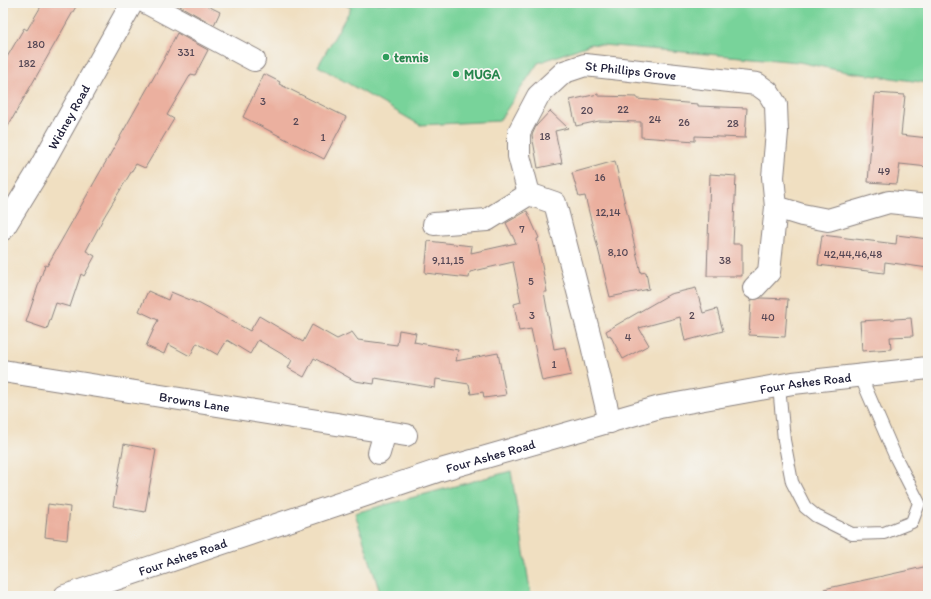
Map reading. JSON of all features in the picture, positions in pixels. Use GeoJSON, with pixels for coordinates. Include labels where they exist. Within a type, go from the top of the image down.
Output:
{"type":"FeatureCollection","features":[{"type":"Feature","properties":{"kind":"street","name":"Widney Road"},"geometry":{"type":"LineString","coordinates":[[3,229],[36,175],[132,3]]}},
{"type":"Feature","properties":{"kind":"street"},"geometry":{"type":"LineString","coordinates":[[147,3],[254,60]]}},
{"type":"Feature","properties":{"kind":"street","name":"St Phillips Grove"},"geometry":{"type":"LineString","coordinates":[[529,194],[519,156],[519,132],[538,96],[564,72],[585,65],[757,84],[768,92],[776,105],[777,132],[773,177],[776,207],[769,272],[754,288]]}},
{"type":"Feature","properties":{"kind":"street"},"geometry":{"type":"LineString","coordinates":[[434,224],[487,220],[529,194],[555,203],[593,348],[610,422]]}},
{"type":"Feature","properties":{"kind":"street"},"geometry":{"type":"LineString","coordinates":[[776,207],[802,215],[828,220],[889,202],[928,206]]}},
{"type":"Feature","properties":{"kind":"street","name":"Four Ashes Road"},"geometry":{"type":"LineString","coordinates":[[65,596],[437,471],[660,407],[779,386],[860,375],[928,368]]}},
{"type":"Feature","properties":{"kind":"street","name":"Browns Lane"},"geometry":{"type":"LineString","coordinates":[[3,371],[396,433],[379,453]]}},
{"type":"Feature","properties":{"kind":"lane"},"geometry":{"type":"LineString","coordinates":[[779,386],[784,440],[792,482],[805,507],[816,516],[852,534],[884,533],[912,522],[920,503],[896,458],[860,375]]}},
{"type":"Feature","properties":{"kind":"green space"},"geometry":{"type":"Polygon","coordinates":[[[342,3],[928,3],[928,83],[847,72],[799,62],[591,44],[538,63],[499,121],[420,125],[318,66],[351,8],[342,3]]]}},
{"type":"Feature","properties":{"kind":"green space"},"geometry":{"type":"Polygon","coordinates":[[[511,471],[531,596],[381,596],[355,513],[511,471]]]}},
{"type":"Feature","properties":{"kind":"building"},"geometry":{"type":"Polygon","coordinates":[[[43,3],[78,3],[3,135],[3,64],[24,28],[27,30],[43,3]]]}},
{"type":"Feature","properties":{"kind":"building"},"geometry":{"type":"Polygon","coordinates":[[[182,3],[202,3],[220,12],[214,25],[180,6],[182,3]]]}},
{"type":"Feature","properties":{"kind":"building"},"geometry":{"type":"Polygon","coordinates":[[[177,33],[208,50],[195,75],[191,74],[167,115],[174,119],[145,168],[136,164],[104,217],[86,251],[95,256],[84,276],[81,274],[70,307],[56,303],[47,329],[26,322],[45,265],[47,266],[164,59],[177,33]]]}},
{"type":"Feature","properties":{"kind":"building"},"geometry":{"type":"Polygon","coordinates":[[[264,74],[280,82],[279,84],[346,117],[324,159],[243,117],[264,74]]]}},
{"type":"Feature","properties":{"kind":"building"},"geometry":{"type":"Polygon","coordinates":[[[875,93],[905,95],[901,135],[928,138],[928,167],[900,164],[897,184],[868,182],[875,93]]]}},
{"type":"Feature","properties":{"kind":"building"},"geometry":{"type":"Polygon","coordinates":[[[598,94],[598,96],[637,97],[637,99],[698,104],[698,106],[747,108],[745,138],[695,136],[695,141],[641,137],[641,122],[599,121],[576,126],[570,100],[598,94]]]}},
{"type":"Feature","properties":{"kind":"building"},"geometry":{"type":"Polygon","coordinates":[[[550,111],[568,128],[555,131],[562,163],[538,168],[532,135],[536,126],[550,111]]]}},
{"type":"Feature","properties":{"kind":"building"},"geometry":{"type":"Polygon","coordinates":[[[615,161],[641,273],[646,272],[649,289],[610,297],[585,196],[579,197],[572,173],[615,161]]]}},
{"type":"Feature","properties":{"kind":"building"},"geometry":{"type":"Polygon","coordinates":[[[710,174],[736,176],[733,244],[742,244],[742,276],[707,276],[710,174]]]}},
{"type":"Feature","properties":{"kind":"building"},"geometry":{"type":"Polygon","coordinates":[[[527,211],[539,238],[537,239],[547,292],[544,292],[554,349],[565,347],[571,375],[542,381],[531,329],[519,331],[514,304],[521,302],[513,262],[470,272],[469,278],[425,273],[428,241],[472,246],[471,253],[516,243],[506,223],[527,211]]]}},
{"type":"Feature","properties":{"kind":"building"},"geometry":{"type":"Polygon","coordinates":[[[822,235],[896,244],[897,235],[928,239],[928,268],[885,262],[884,273],[818,265],[822,235]]]}},
{"type":"Feature","properties":{"kind":"building"},"geometry":{"type":"Polygon","coordinates":[[[696,288],[703,313],[717,309],[723,331],[685,341],[680,317],[639,328],[649,345],[623,359],[610,335],[608,336],[606,331],[670,294],[696,288]]]}},
{"type":"Feature","properties":{"kind":"building"},"geometry":{"type":"Polygon","coordinates":[[[148,291],[168,300],[171,292],[200,304],[250,331],[259,316],[303,342],[312,325],[337,339],[352,332],[358,340],[397,345],[399,330],[416,333],[414,342],[458,350],[456,361],[498,353],[506,395],[484,398],[483,392],[471,394],[469,384],[436,379],[435,388],[375,378],[374,384],[355,381],[314,358],[304,377],[288,368],[292,360],[258,340],[250,354],[227,340],[218,355],[197,343],[190,356],[168,344],[164,354],[146,346],[158,320],[139,311],[148,291]]]}},
{"type":"Feature","properties":{"kind":"building"},"geometry":{"type":"Polygon","coordinates":[[[761,298],[788,299],[785,337],[749,335],[751,300],[761,298]]]}},
{"type":"Feature","properties":{"kind":"building"},"geometry":{"type":"Polygon","coordinates":[[[911,318],[913,336],[890,337],[891,349],[862,351],[860,321],[911,318]]]}},
{"type":"Feature","properties":{"kind":"building"},"geometry":{"type":"Polygon","coordinates":[[[124,444],[156,450],[145,512],[113,506],[124,444]]]}},
{"type":"Feature","properties":{"kind":"building"},"geometry":{"type":"Polygon","coordinates":[[[48,504],[70,507],[67,540],[45,537],[48,504]]]}},
{"type":"Feature","properties":{"kind":"building"},"geometry":{"type":"Polygon","coordinates":[[[928,566],[928,596],[825,596],[824,589],[928,566]]]}},
{"type":"Feature","properties":{"kind":"place","name":"tennis"},"geometry":{"type":"Point","coordinates":[386,57]}},
{"type":"Feature","properties":{"kind":"place","name":"MUGA"},"geometry":{"type":"Point","coordinates":[456,74]}}]}
